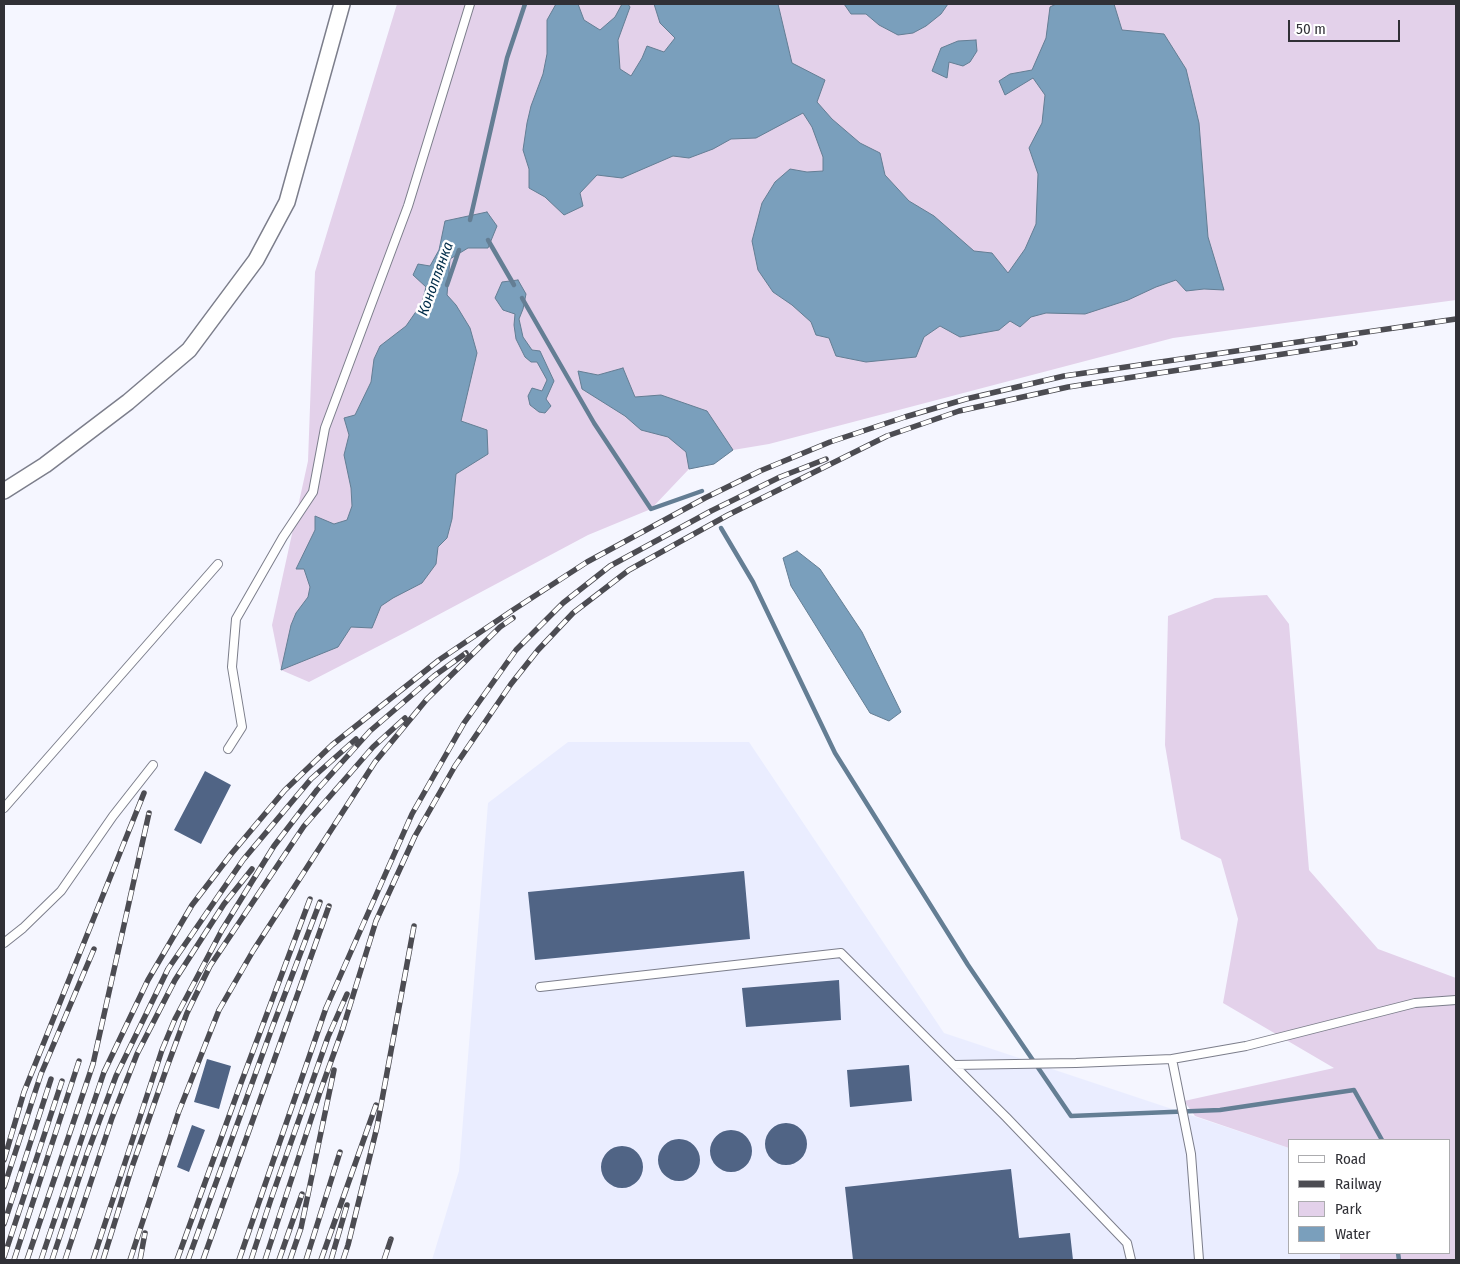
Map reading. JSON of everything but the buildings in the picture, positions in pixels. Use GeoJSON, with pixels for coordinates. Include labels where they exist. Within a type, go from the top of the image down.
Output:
{"type":"FeatureCollection","features":[{"type":"Feature","properties":{"kind":"street"},"geometry":{"type":"LineString","coordinates":[[4,491],[45,466],[128,402],[189,350],[256,260],[287,202],[342,4]]}},
{"type":"Feature","properties":{"kind":"lane"},"geometry":{"type":"LineString","coordinates":[[228,749],[242,727],[232,667],[236,619],[283,537],[313,492],[325,428],[408,206],[470,4]]}},
{"type":"Feature","properties":{"kind":"lane"},"geometry":{"type":"LineString","coordinates":[[4,808],[218,564]]}},
{"type":"Feature","properties":{"kind":"lane"},"geometry":{"type":"LineString","coordinates":[[4,944],[61,891],[113,816],[152,765]]}},
{"type":"Feature","properties":{"kind":"lane"},"geometry":{"type":"LineString","coordinates":[[540,988],[841,953],[1013,1124],[1127,1243],[1131,1260]]}},
{"type":"Feature","properties":{"kind":"lane"},"geometry":{"type":"LineString","coordinates":[[954,1065],[1172,1059],[1246,1046],[1414,1003],[1456,1000]]}},
{"type":"Feature","properties":{"kind":"lane"},"geometry":{"type":"LineString","coordinates":[[1172,1059],[1191,1154],[1199,1260]]}},
{"type":"Feature","properties":{"kind":"shaded area"},"geometry":{"type":"Polygon","coordinates":[[[568,742],[749,742],[944,1033],[1288,1148],[1288,1254],[1340,1254],[1340,1260],[432,1260],[459,1171],[488,803],[568,742]]]}},
{"type":"Feature","properties":{"kind":"green space"},"geometry":{"type":"Polygon","coordinates":[[[397,4],[1456,4],[1456,300],[1173,338],[769,444],[733,450],[714,464],[689,469],[651,509],[588,535],[309,682],[281,670],[272,625],[308,461],[315,272],[397,4]]]}},
{"type":"Feature","properties":{"kind":"green space"},"geometry":{"type":"Polygon","coordinates":[[[1267,595],[1289,624],[1309,870],[1378,949],[1456,978],[1456,1260],[1340,1260],[1340,1254],[1450,1254],[1450,1139],[1288,1139],[1288,1148],[1195,1116],[1184,1101],[1334,1068],[1223,1003],[1238,919],[1221,859],[1181,839],[1165,745],[1168,616],[1215,598],[1267,595]]]}},
{"type":"Feature","properties":{"kind":"water"},"geometry":{"type":"Polygon","coordinates":[[[556,4],[578,4],[584,20],[600,30],[615,17],[622,4],[628,4],[630,7],[618,40],[620,69],[631,76],[647,46],[664,52],[675,38],[660,23],[654,4],[778,4],[792,63],[825,80],[817,102],[832,119],[860,143],[880,153],[885,175],[909,201],[934,216],[974,251],[992,253],[1008,273],[1025,249],[1036,224],[1038,174],[1029,148],[1042,123],[1045,95],[1033,78],[1005,95],[999,81],[1010,74],[1032,70],[1046,38],[1050,7],[1056,4],[1114,4],[1122,30],[1164,34],[1186,69],[1199,123],[1208,237],[1224,290],[1204,289],[1186,291],[1176,280],[1128,300],[1085,314],[1046,313],[1031,317],[1020,327],[1010,321],[999,330],[960,337],[940,326],[924,337],[916,357],[866,362],[836,356],[829,338],[816,335],[811,322],[792,305],[773,292],[758,270],[752,241],[762,203],[775,182],[790,169],[807,172],[823,171],[823,157],[812,127],[803,113],[756,138],[731,139],[713,149],[689,158],[673,156],[622,178],[597,175],[580,193],[583,206],[564,215],[545,197],[529,188],[529,169],[523,150],[531,106],[543,74],[547,54],[547,20],[556,4]]]}},
{"type":"Feature","properties":{"kind":"water"},"geometry":{"type":"Polygon","coordinates":[[[844,4],[948,4],[941,14],[926,26],[913,33],[898,35],[879,25],[866,14],[851,14],[844,4]]]}},
{"type":"Feature","properties":{"kind":"water"},"geometry":{"type":"Polygon","coordinates":[[[976,40],[977,51],[970,62],[963,66],[949,62],[947,78],[932,71],[941,48],[958,41],[976,40]]]}},
{"type":"Feature","properties":{"kind":"water"},"geometry":{"type":"Polygon","coordinates":[[[487,212],[497,226],[488,248],[468,248],[450,259],[447,295],[456,305],[470,328],[477,353],[461,421],[487,430],[488,454],[456,474],[452,519],[447,538],[438,547],[436,564],[422,583],[381,606],[372,628],[351,627],[338,647],[281,670],[291,625],[296,613],[308,597],[310,587],[304,569],[296,569],[315,530],[315,516],[334,524],[347,520],[352,506],[351,488],[344,455],[349,435],[344,418],[355,415],[371,382],[374,359],[380,346],[406,326],[422,303],[426,287],[413,275],[418,264],[430,266],[439,250],[445,221],[487,212]]]}},
{"type":"Feature","properties":{"kind":"water"},"geometry":{"type":"Polygon","coordinates":[[[518,280],[526,294],[519,319],[523,337],[532,350],[540,351],[554,381],[546,399],[551,406],[545,413],[539,412],[530,405],[528,396],[532,388],[542,391],[547,380],[537,362],[531,362],[525,357],[516,339],[515,314],[503,310],[495,298],[502,282],[518,280]]]}},
{"type":"Feature","properties":{"kind":"water"},"geometry":{"type":"Polygon","coordinates":[[[623,368],[635,397],[661,395],[707,411],[733,450],[714,464],[689,469],[686,452],[668,437],[641,430],[625,416],[582,389],[578,371],[598,375],[623,368]]]}},
{"type":"Feature","properties":{"kind":"water"},"geometry":{"type":"Polygon","coordinates":[[[797,551],[820,569],[862,632],[901,712],[889,721],[870,713],[791,586],[783,558],[797,551]]]}},
{"type":"Feature","properties":{"kind":"waterway","name":"Коноплянка"},"geometry":{"type":"LineString","coordinates":[[470,220],[507,58],[525,4]]}},
{"type":"Feature","properties":{"kind":"waterway"},"geometry":{"type":"LineString","coordinates":[[488,240],[514,285]]}},
{"type":"Feature","properties":{"kind":"waterway","name":"Коноплянка"},"geometry":{"type":"LineString","coordinates":[[447,285],[459,250]]}},
{"type":"Feature","properties":{"kind":"waterway"},"geometry":{"type":"LineString","coordinates":[[522,298],[594,423],[651,509],[702,491]]}},
{"type":"Feature","properties":{"kind":"waterway"},"geometry":{"type":"LineString","coordinates":[[721,528],[753,582],[835,753],[968,965],[1071,1116],[1220,1110],[1354,1090],[1381,1139]]}},
{"type":"Feature","properties":{"kind":"waterway"},"geometry":{"type":"LineString","coordinates":[[1398,1254],[1399,1260]]}},
{"type":"Feature","properties":{"kind":"railway"},"geometry":{"type":"LineString","coordinates":[[41,1260],[104,1072],[148,980],[192,905],[232,853],[285,790],[332,745],[439,660],[513,610],[587,562],[705,498],[760,471],[830,442],[905,417],[966,399],[1064,376],[1456,319]]}},
{"type":"Feature","properties":{"kind":"railway"},"geometry":{"type":"LineString","coordinates":[[265,1260],[343,1028],[376,921],[415,836],[455,766],[511,684],[538,650],[573,613],[629,570],[728,515],[887,436],[959,411],[1068,387],[1355,343]]}},
{"type":"Feature","properties":{"kind":"railway"},"geometry":{"type":"LineString","coordinates":[[239,1260],[326,1008],[412,814],[464,723],[516,650],[563,603],[610,566],[711,511],[780,477],[826,459]]}},
{"type":"Feature","properties":{"kind":"railway"},"geometry":{"type":"LineString","coordinates":[[130,1260],[179,1111],[219,1010],[253,951],[375,762],[427,699],[500,627],[513,618]]}},
{"type":"Feature","properties":{"kind":"railway"},"geometry":{"type":"LineString","coordinates":[[93,1260],[162,1050],[175,1019],[222,930],[274,846],[317,790],[370,731],[434,676],[466,653]]}},
{"type":"Feature","properties":{"kind":"railway"},"geometry":{"type":"LineString","coordinates":[[103,1260],[132,1167],[167,1067],[187,1013],[210,966],[304,826],[373,747],[405,718]]}},
{"type":"Feature","properties":{"kind":"railway"},"geometry":{"type":"LineString","coordinates":[[52,1260],[87,1154],[116,1076],[168,969],[243,860],[311,779],[356,739]]}},
{"type":"Feature","properties":{"kind":"railway"},"geometry":{"type":"LineString","coordinates":[[4,1160],[24,1092],[144,793]]}},
{"type":"Feature","properties":{"kind":"railway"},"geometry":{"type":"LineString","coordinates":[[27,1260],[93,1064],[149,813]]}},
{"type":"Feature","properties":{"kind":"railway"},"geometry":{"type":"LineString","coordinates":[[65,1260],[112,1118],[137,1054],[175,980],[224,904],[252,869]]}},
{"type":"Feature","properties":{"kind":"railway"},"geometry":{"type":"LineString","coordinates":[[177,1260],[310,899]]}},
{"type":"Feature","properties":{"kind":"railway"},"geometry":{"type":"LineString","coordinates":[[188,1260],[320,902]]}},
{"type":"Feature","properties":{"kind":"railway"},"geometry":{"type":"LineString","coordinates":[[203,1260],[329,906]]}},
{"type":"Feature","properties":{"kind":"railway"},"geometry":{"type":"LineString","coordinates":[[343,1260],[377,1127],[414,926]]}},
{"type":"Feature","properties":{"kind":"railway"},"geometry":{"type":"LineString","coordinates":[[4,1187],[41,1074],[94,949]]}},
{"type":"Feature","properties":{"kind":"railway"},"geometry":{"type":"LineString","coordinates":[[251,1260],[328,1037],[347,994]]}},
{"type":"Feature","properties":{"kind":"railway"},"geometry":{"type":"LineString","coordinates":[[14,1260],[79,1061]]}},
{"type":"Feature","properties":{"kind":"railway"},"geometry":{"type":"LineString","coordinates":[[290,1260],[301,1228],[334,1070]]}},
{"type":"Feature","properties":{"kind":"railway"},"geometry":{"type":"LineString","coordinates":[[4,1224],[51,1079]]}},
{"type":"Feature","properties":{"kind":"railway"},"geometry":{"type":"LineString","coordinates":[[4,1257],[62,1081]]}},
{"type":"Feature","properties":{"kind":"railway"},"geometry":{"type":"LineString","coordinates":[[321,1260],[376,1105]]}},
{"type":"Feature","properties":{"kind":"railway"},"geometry":{"type":"LineString","coordinates":[[306,1260],[340,1152]]}},
{"type":"Feature","properties":{"kind":"railway"},"geometry":{"type":"LineString","coordinates":[[279,1260],[302,1194]]}},
{"type":"Feature","properties":{"kind":"railway"},"geometry":{"type":"LineString","coordinates":[[331,1260],[347,1205]]}},
{"type":"Feature","properties":{"kind":"railway"},"geometry":{"type":"LineString","coordinates":[[140,1260],[145,1233]]}},
{"type":"Feature","properties":{"kind":"railway"},"geometry":{"type":"LineString","coordinates":[[384,1260],[391,1239]]}}]}
